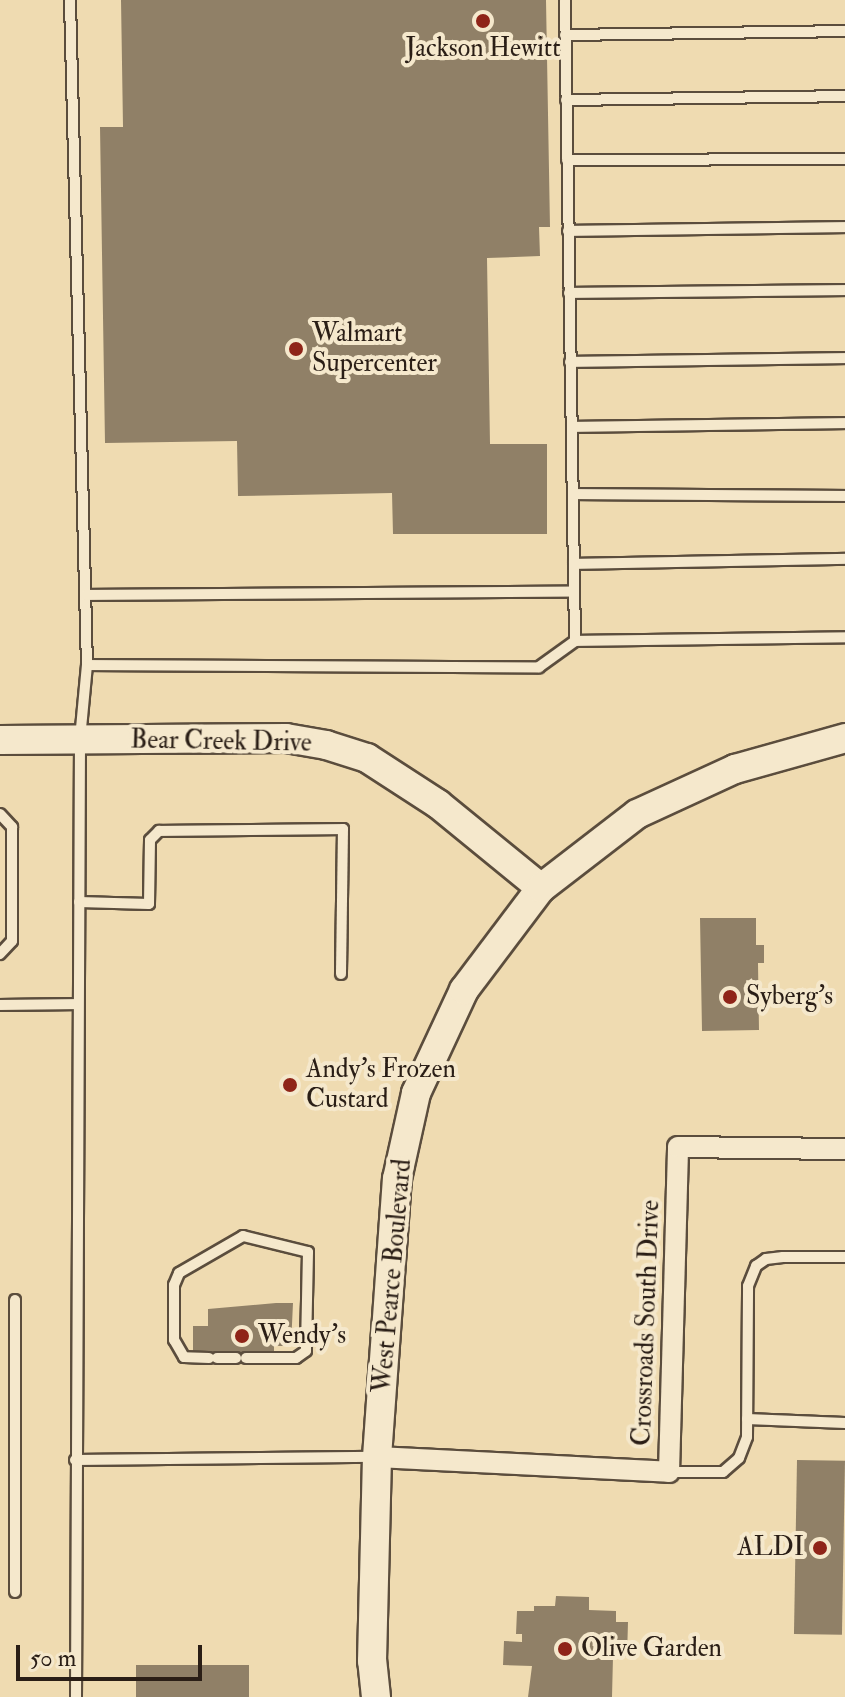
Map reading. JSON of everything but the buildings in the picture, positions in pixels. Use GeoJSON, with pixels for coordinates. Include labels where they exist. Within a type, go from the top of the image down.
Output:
{"type":"FeatureCollection","features":[{"type":"Feature","properties":{"kind":"street","name":"Bear Creek Drive"},"geometry":{"type":"LineString","coordinates":[[0,740],[286,738],[326,745],[367,758],[438,804],[541,888]]}},
{"type":"Feature","properties":{"kind":"street","name":"West Pearce Boulevard"},"geometry":{"type":"LineString","coordinates":[[376,1697],[372,1661],[377,1457],[397,1179],[416,1093],[464,990],[541,888],[637,814],[735,769],[845,738]]}},
{"type":"Feature","properties":{"kind":"street","name":"Crossroads South Drive"},"geometry":{"type":"LineString","coordinates":[[377,1457],[669,1472],[678,1147],[845,1149]]}},
{"type":"Feature","properties":{"kind":"street","name":"West Pearce Boulevard"},"geometry":{"type":"LineString","coordinates":[[363,1697],[372,1661]]}},
{"type":"Feature","properties":{"kind":"lane"},"geometry":{"type":"LineString","coordinates":[[70,0],[87,665],[80,739],[76,1697]]}},
{"type":"Feature","properties":{"kind":"lane"},"geometry":{"type":"LineString","coordinates":[[565,0],[575,641]]}},
{"type":"Feature","properties":{"kind":"lane"},"geometry":{"type":"LineString","coordinates":[[565,35],[845,31]]}},
{"type":"Feature","properties":{"kind":"lane"},"geometry":{"type":"LineString","coordinates":[[566,100],[845,96]]}},
{"type":"Feature","properties":{"kind":"lane"},"geometry":{"type":"LineString","coordinates":[[567,160],[845,159]]}},
{"type":"Feature","properties":{"kind":"lane"},"geometry":{"type":"LineString","coordinates":[[568,231],[845,227]]}},
{"type":"Feature","properties":{"kind":"lane"},"geometry":{"type":"LineString","coordinates":[[569,293],[845,290]]}},
{"type":"Feature","properties":{"kind":"lane"},"geometry":{"type":"LineString","coordinates":[[570,362],[845,358]]}},
{"type":"Feature","properties":{"kind":"lane"},"geometry":{"type":"LineString","coordinates":[[572,427],[845,423]]}},
{"type":"Feature","properties":{"kind":"lane"},"geometry":{"type":"LineString","coordinates":[[573,494],[845,496]]}},
{"type":"Feature","properties":{"kind":"lane"},"geometry":{"type":"LineString","coordinates":[[574,564],[845,559]]}},
{"type":"Feature","properties":{"kind":"lane"},"geometry":{"type":"LineString","coordinates":[[85,595],[574,592]]}},
{"type":"Feature","properties":{"kind":"lane"},"geometry":{"type":"LineString","coordinates":[[87,665],[539,667],[575,641],[845,637]]}},
{"type":"Feature","properties":{"kind":"lane"},"geometry":{"type":"LineString","coordinates":[[0,814],[12,827],[12,941],[0,954]]}},
{"type":"Feature","properties":{"kind":"lane"},"geometry":{"type":"LineString","coordinates":[[79,902],[149,904],[150,840],[159,831],[343,829],[341,974]]}},
{"type":"Feature","properties":{"kind":"lane"},"geometry":{"type":"LineString","coordinates":[[0,1005],[78,1004]]}},
{"type":"Feature","properties":{"kind":"lane"},"geometry":{"type":"LineString","coordinates":[[243,1236],[308,1252],[306,1351],[296,1358],[213,1358],[184,1357],[174,1340],[174,1285],[179,1273],[243,1236]]}},
{"type":"Feature","properties":{"kind":"lane"},"geometry":{"type":"LineString","coordinates":[[669,1472],[723,1472],[734,1465],[747,1437],[748,1286],[756,1266],[766,1259],[783,1257],[845,1257]]}},
{"type":"Feature","properties":{"kind":"lane"},"geometry":{"type":"LineString","coordinates":[[15,1300],[15,1592]]}},
{"type":"Feature","properties":{"kind":"lane"},"geometry":{"type":"LineString","coordinates":[[747,1419],[845,1423]]}},
{"type":"Feature","properties":{"kind":"lane"},"geometry":{"type":"LineString","coordinates":[[75,1460],[377,1457]]}},
{"type":"Feature","properties":{"kind":"place","name":"Jackson Hewitt"},"geometry":{"type":"Point","coordinates":[483,21]}},
{"type":"Feature","properties":{"kind":"place","name":"Walmart Supercenter"},"geometry":{"type":"Point","coordinates":[296,349]}},
{"type":"Feature","properties":{"kind":"place","name":"Syberg's"},"geometry":{"type":"Point","coordinates":[730,997]}},
{"type":"Feature","properties":{"kind":"place","name":"Andy's Frozen Custard"},"geometry":{"type":"Point","coordinates":[290,1085]}},
{"type":"Feature","properties":{"kind":"place","name":"Wendy's"},"geometry":{"type":"Point","coordinates":[242,1336]}},
{"type":"Feature","properties":{"kind":"place","name":"ALDI"},"geometry":{"type":"Point","coordinates":[820,1548]}},
{"type":"Feature","properties":{"kind":"place","name":"Olive Garden"},"geometry":{"type":"Point","coordinates":[565,1649]}}]}
